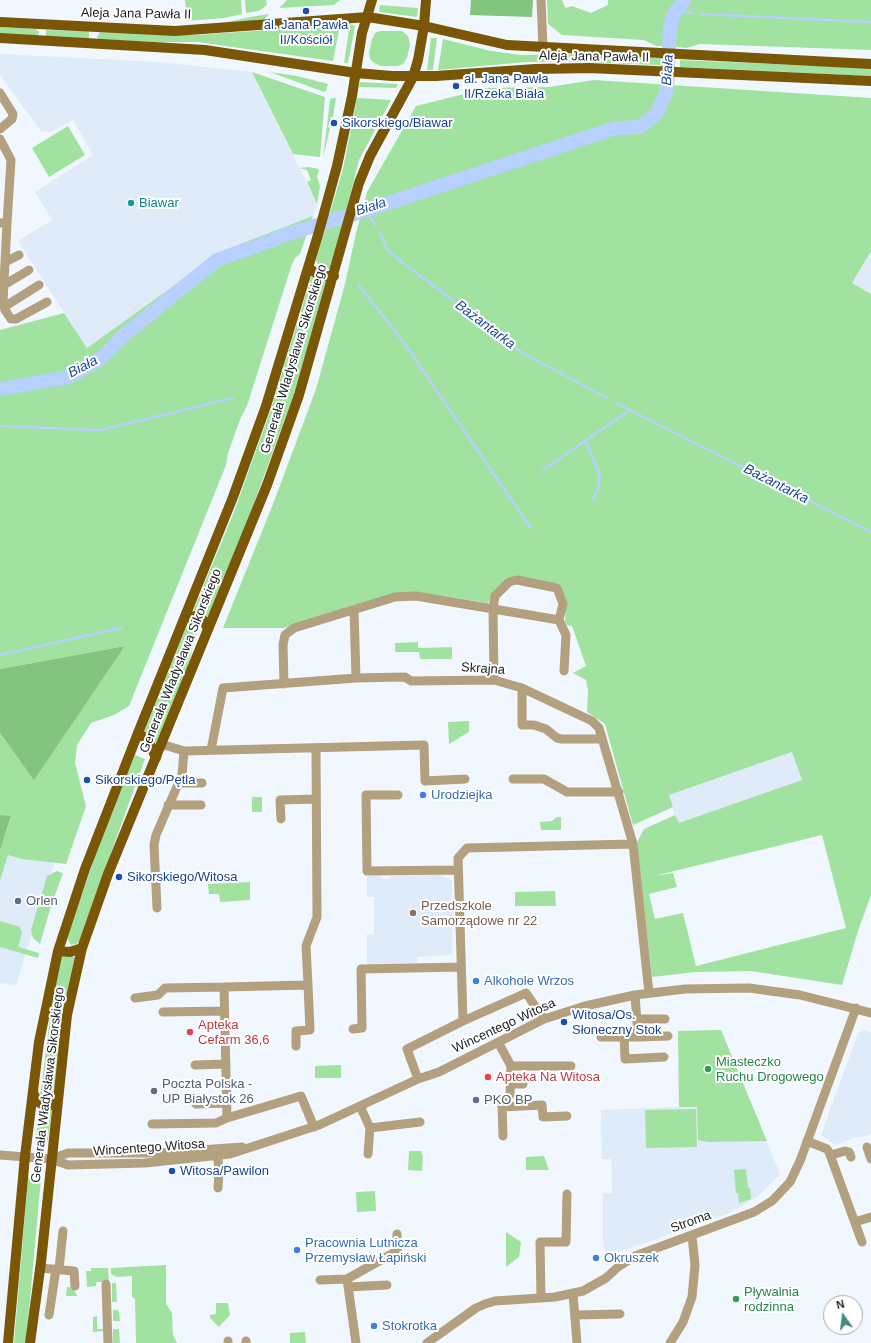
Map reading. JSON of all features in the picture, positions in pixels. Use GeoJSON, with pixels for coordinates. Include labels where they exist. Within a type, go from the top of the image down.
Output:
{"type":"FeatureCollection","features":[{"type":"Feature","properties":{"kind":"main road","name":"Generała Władysława Sikorskiego"},"geometry":{"type":"LineString","coordinates":[[8,1343],[25,1156],[33,1093],[42,1023],[58,951],[85,869],[233,497],[266,406],[318,235],[337,166],[356,73],[362,34],[368,18],[372,0]]}},
{"type":"Feature","properties":{"kind":"main road","name":"Generała Władysława Sikorskiego"},"geometry":{"type":"LineString","coordinates":[[30,1343],[40,1268],[67,1015],[82,948],[108,874],[267,485],[291,417],[334,276],[354,202],[370,156],[413,77],[418,60],[424,26],[426,0]]}},
{"type":"Feature","properties":{"kind":"main road","name":"Aleja Jana Pawła II"},"geometry":{"type":"LineString","coordinates":[[0,22],[175,31],[368,18],[424,26],[507,45],[871,64]]}},
{"type":"Feature","properties":{"kind":"main road"},"geometry":{"type":"LineString","coordinates":[[0,38],[204,50],[356,73]]}},
{"type":"Feature","properties":{"kind":"main road","name":"Aleja Jana Pawła II"},"geometry":{"type":"LineString","coordinates":[[356,73],[413,77],[543,69],[589,68],[871,81]]}},
{"type":"Feature","properties":{"kind":"main road"},"geometry":{"type":"LineString","coordinates":[[308,268],[321,276],[334,276]]}},
{"type":"Feature","properties":{"kind":"main road"},"geometry":{"type":"LineString","coordinates":[[184,619],[192,616],[201,618],[208,629]]}},
{"type":"Feature","properties":{"kind":"main road"},"geometry":{"type":"LineString","coordinates":[[138,733],[148,740],[152,746],[156,758]]}},
{"type":"Feature","properties":{"kind":"main road"},"geometry":{"type":"LineString","coordinates":[[58,951],[70,952],[82,948]]}},
{"type":"Feature","properties":{"kind":"main road"},"geometry":{"type":"LineString","coordinates":[[33,1093],[38,1102],[42,1104],[47,1106],[57,1104]]}},
{"type":"Feature","properties":{"kind":"street"},"geometry":{"type":"LineString","coordinates":[[541,0],[543,48]]}},
{"type":"Feature","properties":{"kind":"street"},"geometry":{"type":"LineString","coordinates":[[0,93],[13,114],[12,119],[1,125]]}},
{"type":"Feature","properties":{"kind":"street"},"geometry":{"type":"LineString","coordinates":[[0,139],[11,160],[3,223],[5,262],[4,307],[11,319],[16,319],[32,312],[47,302]]}},
{"type":"Feature","properties":{"kind":"street"},"geometry":{"type":"LineString","coordinates":[[5,262],[19,255]]}},
{"type":"Feature","properties":{"kind":"street"},"geometry":{"type":"LineString","coordinates":[[4,285],[29,270]]}},
{"type":"Feature","properties":{"kind":"street"},"geometry":{"type":"LineString","coordinates":[[4,307],[39,285]]}},
{"type":"Feature","properties":{"kind":"street"},"geometry":{"type":"LineString","coordinates":[[494,680],[493,608],[495,596],[509,582],[517,580],[557,588],[563,604],[559,620],[566,634],[564,671]]}},
{"type":"Feature","properties":{"kind":"street"},"geometry":{"type":"LineString","coordinates":[[284,684],[283,646],[285,635],[294,628],[395,597],[416,596],[559,620]]}},
{"type":"Feature","properties":{"kind":"street"},"geometry":{"type":"LineString","coordinates":[[354,610],[356,678]]}},
{"type":"Feature","properties":{"kind":"street","name":"Skrajna"},"geometry":{"type":"LineString","coordinates":[[211,750],[223,688],[356,678],[405,677],[411,681],[494,680],[522,688],[592,721],[599,728],[619,792],[632,844],[649,993]]}},
{"type":"Feature","properties":{"kind":"street"},"geometry":{"type":"LineString","coordinates":[[522,688],[522,725],[534,725],[546,729],[556,738],[602,739]]}},
{"type":"Feature","properties":{"kind":"street"},"geometry":{"type":"LineString","coordinates":[[161,744],[184,751],[424,745],[425,781],[465,779]]}},
{"type":"Feature","properties":{"kind":"street"},"geometry":{"type":"LineString","coordinates":[[296,1046],[296,1031],[310,1030],[306,946],[317,917],[316,748]]}},
{"type":"Feature","properties":{"kind":"street"},"geometry":{"type":"LineString","coordinates":[[157,908],[154,845],[156,834],[179,782],[185,763],[184,751]]}},
{"type":"Feature","properties":{"kind":"street"},"geometry":{"type":"LineString","coordinates":[[513,779],[544,779],[567,792],[619,792]]}},
{"type":"Feature","properties":{"kind":"street"},"geometry":{"type":"LineString","coordinates":[[179,782],[202,783]]}},
{"type":"Feature","properties":{"kind":"street"},"geometry":{"type":"LineString","coordinates":[[398,795],[366,795],[367,871],[458,870]]}},
{"type":"Feature","properties":{"kind":"street"},"geometry":{"type":"LineString","coordinates":[[281,819],[280,800],[316,799]]}},
{"type":"Feature","properties":{"kind":"street"},"geometry":{"type":"LineString","coordinates":[[168,806],[201,806]]}},
{"type":"Feature","properties":{"kind":"street"},"geometry":{"type":"LineString","coordinates":[[463,1021],[458,858],[467,848],[632,844]]}},
{"type":"Feature","properties":{"kind":"street"},"geometry":{"type":"LineString","coordinates":[[353,1029],[362,1028],[361,969],[461,967]]}},
{"type":"Feature","properties":{"kind":"street"},"geometry":{"type":"LineString","coordinates":[[135,998],[158,995],[165,988],[308,985]]}},
{"type":"Feature","properties":{"kind":"street"},"geometry":{"type":"LineString","coordinates":[[224,987],[227,1118]]}},
{"type":"Feature","properties":{"kind":"street","name":"Wincentego Witosa"},"geometry":{"type":"LineString","coordinates":[[0,1155],[51,1159],[68,1153],[230,1154],[247,1147],[314,1127],[418,1079],[439,1072],[544,1019],[585,1006],[635,995],[685,989],[749,988],[800,994],[871,1013]]}},
{"type":"Feature","properties":{"kind":"street"},"geometry":{"type":"LineString","coordinates":[[418,1079],[407,1049],[463,1021],[526,992],[544,1019]]}},
{"type":"Feature","properties":{"kind":"street"},"geometry":{"type":"LineString","coordinates":[[635,995],[638,1037]]}},
{"type":"Feature","properties":{"kind":"street","name":"Stroma"},"geometry":{"type":"LineString","coordinates":[[427,1343],[476,1308],[485,1304],[495,1301],[573,1294],[590,1288],[606,1278],[618,1266],[635,1256],[754,1212],[772,1201],[790,1182],[800,1161],[856,1008]]}},
{"type":"Feature","properties":{"kind":"street"},"geometry":{"type":"LineString","coordinates":[[163,1012],[224,1011]]}},
{"type":"Feature","properties":{"kind":"street"},"geometry":{"type":"LineString","coordinates":[[637,1020],[665,1019]]}},
{"type":"Feature","properties":{"kind":"street"},"geometry":{"type":"LineString","coordinates":[[601,1037],[668,1036]]}},
{"type":"Feature","properties":{"kind":"street"},"geometry":{"type":"LineString","coordinates":[[624,1037],[625,1059],[664,1057]]}},
{"type":"Feature","properties":{"kind":"street"},"geometry":{"type":"LineString","coordinates":[[498,1042],[511,1066],[510,1095],[502,1104],[503,1136]]}},
{"type":"Feature","properties":{"kind":"street"},"geometry":{"type":"LineString","coordinates":[[195,1065],[226,1064]]}},
{"type":"Feature","properties":{"kind":"street"},"geometry":{"type":"LineString","coordinates":[[511,1066],[571,1066]]}},
{"type":"Feature","properties":{"kind":"street"},"geometry":{"type":"LineString","coordinates":[[510,1084],[523,1084]]}},
{"type":"Feature","properties":{"kind":"street"},"geometry":{"type":"LineString","coordinates":[[152,1124],[216,1123],[227,1118],[301,1096],[314,1127]]}},
{"type":"Feature","properties":{"kind":"street"},"geometry":{"type":"LineString","coordinates":[[196,1104],[226,1102]]}},
{"type":"Feature","properties":{"kind":"street"},"geometry":{"type":"LineString","coordinates":[[502,1107],[542,1105],[543,1117],[567,1116]]}},
{"type":"Feature","properties":{"kind":"street"},"geometry":{"type":"LineString","coordinates":[[360,1106],[370,1128],[368,1154]]}},
{"type":"Feature","properties":{"kind":"street"},"geometry":{"type":"LineString","coordinates":[[370,1128],[420,1122]]}},
{"type":"Feature","properties":{"kind":"street"},"geometry":{"type":"LineString","coordinates":[[807,1141],[827,1149],[831,1155],[862,1242]]}},
{"type":"Feature","properties":{"kind":"street"},"geometry":{"type":"LineString","coordinates":[[867,1147],[871,1159]]}},
{"type":"Feature","properties":{"kind":"street"},"geometry":{"type":"LineString","coordinates":[[831,1155],[845,1151],[849,1152],[851,1157]]}},
{"type":"Feature","properties":{"kind":"street"},"geometry":{"type":"LineString","coordinates":[[217,1153],[219,1170],[218,1188]]}},
{"type":"Feature","properties":{"kind":"street"},"geometry":{"type":"LineString","coordinates":[[541,1298],[540,1242],[566,1242],[567,1194]]}},
{"type":"Feature","properties":{"kind":"street"},"geometry":{"type":"LineString","coordinates":[[854,1222],[871,1217]]}},
{"type":"Feature","properties":{"kind":"street"},"geometry":{"type":"LineString","coordinates":[[49,1315],[63,1231]]}},
{"type":"Feature","properties":{"kind":"street"},"geometry":{"type":"LineString","coordinates":[[347,1283],[396,1251],[397,1234]]}},
{"type":"Feature","properties":{"kind":"street"},"geometry":{"type":"LineString","coordinates":[[670,1343],[683,1322],[692,1297],[695,1265],[692,1236]]}},
{"type":"Feature","properties":{"kind":"street"},"geometry":{"type":"LineString","coordinates":[[40,1268],[74,1271],[75,1286]]}},
{"type":"Feature","properties":{"kind":"street"},"geometry":{"type":"LineString","coordinates":[[320,1280],[387,1285]]}},
{"type":"Feature","properties":{"kind":"street"},"geometry":{"type":"LineString","coordinates":[[347,1283],[356,1343]]}},
{"type":"Feature","properties":{"kind":"street"},"geometry":{"type":"LineString","coordinates":[[106,1284],[108,1343]]}},
{"type":"Feature","properties":{"kind":"street"},"geometry":{"type":"LineString","coordinates":[[573,1294],[576,1315],[577,1343]]}},
{"type":"Feature","properties":{"kind":"street"},"geometry":{"type":"LineString","coordinates":[[576,1315],[620,1314]]}},
{"type":"Feature","properties":{"kind":"shaded area"},"geometry":{"type":"Polygon","coordinates":[[[0,54],[158,62],[252,72],[317,204],[313,216],[222,251],[87,348],[18,241],[52,220],[35,192],[93,155],[73,120],[50,132],[41,131],[0,75],[0,54]]]}},
{"type":"Feature","properties":{"kind":"shaded area"},"geometry":{"type":"Polygon","coordinates":[[[871,251],[871,294],[852,283],[871,251]]]}},
{"type":"Feature","properties":{"kind":"shaded area"},"geometry":{"type":"Polygon","coordinates":[[[792,752],[802,780],[678,824],[669,795],[792,752]]]}},
{"type":"Feature","properties":{"kind":"shaded area"},"geometry":{"type":"Polygon","coordinates":[[[8,851],[57,855],[16,985],[0,983],[0,876],[8,851]]]}},
{"type":"Feature","properties":{"kind":"shaded area","name":"Przedszkole Samorządowe nr 22"},"geometry":{"type":"Polygon","coordinates":[[[380,875],[383,879],[389,879],[392,876],[440,875],[452,880],[452,955],[417,957],[417,963],[367,964],[367,934],[374,934],[374,897],[367,897],[367,876],[380,875]]]}},
{"type":"Feature","properties":{"kind":"shaded area"},"geometry":{"type":"Polygon","coordinates":[[[721,1030],[780,1174],[756,1198],[729,1213],[622,1251],[609,1258],[603,1245],[603,1193],[612,1193],[611,1159],[602,1159],[601,1110],[679,1107],[678,1031],[721,1030]]]}},
{"type":"Feature","properties":{"kind":"shaded area"},"geometry":{"type":"Polygon","coordinates":[[[865,1030],[871,1033],[871,1134],[853,1138],[836,1145],[821,1135],[858,1033],[865,1030]]]}},
{"type":"Feature","properties":{"kind":"green space"},"geometry":{"type":"Polygon","coordinates":[[[185,0],[241,0],[242,14],[224,18],[187,21],[185,0]]]}},
{"type":"Feature","properties":{"kind":"green space"},"geometry":{"type":"Polygon","coordinates":[[[245,0],[266,0],[267,5],[259,11],[246,13],[245,0]]]}},
{"type":"Feature","properties":{"kind":"green space"},"geometry":{"type":"Polygon","coordinates":[[[287,0],[340,0],[334,5],[279,8],[287,0]]]}},
{"type":"Feature","properties":{"kind":"green space"},"geometry":{"type":"Polygon","coordinates":[[[471,0],[533,0],[532,17],[470,15],[471,0]]]}},
{"type":"Feature","properties":{"kind":"green space"},"geometry":{"type":"Polygon","coordinates":[[[547,0],[562,0],[565,8],[572,6],[591,13],[608,5],[608,0],[681,0],[672,9],[667,20],[666,46],[656,46],[644,40],[562,35],[548,24],[547,0]]]}},
{"type":"Feature","properties":{"kind":"green space"},"geometry":{"type":"Polygon","coordinates":[[[686,0],[871,0],[871,50],[700,44],[686,48],[670,46],[670,26],[674,13],[686,0]]]}},
{"type":"Feature","properties":{"kind":"green space"},"geometry":{"type":"Polygon","coordinates":[[[380,5],[418,8],[417,17],[379,12],[380,5]]]}},
{"type":"Feature","properties":{"kind":"green space"},"geometry":{"type":"Polygon","coordinates":[[[269,14],[264,20],[223,23],[250,17],[269,14]]]}},
{"type":"Feature","properties":{"kind":"green space"},"geometry":{"type":"Polygon","coordinates":[[[350,24],[355,26],[348,63],[344,63],[350,24]]]}},
{"type":"Feature","properties":{"kind":"green space"},"geometry":{"type":"Polygon","coordinates":[[[340,25],[333,61],[197,42],[157,42],[99,39],[97,37],[100,32],[196,35],[340,25]]]}},
{"type":"Feature","properties":{"kind":"green space"},"geometry":{"type":"Polygon","coordinates":[[[0,27],[36,29],[39,32],[38,36],[0,35],[0,27]]]}},
{"type":"Feature","properties":{"kind":"green space"},"geometry":{"type":"Polygon","coordinates":[[[46,30],[89,31],[89,39],[46,37],[46,30]]]}},
{"type":"Feature","properties":{"kind":"green space"},"geometry":{"type":"Polygon","coordinates":[[[380,31],[402,31],[408,36],[410,44],[407,58],[403,64],[398,66],[381,66],[374,63],[370,59],[369,53],[372,39],[375,33],[380,31]]]}},
{"type":"Feature","properties":{"kind":"green space"},"geometry":{"type":"Polygon","coordinates":[[[431,38],[437,38],[433,70],[427,70],[431,38]]]}},
{"type":"Feature","properties":{"kind":"green space"},"geometry":{"type":"Polygon","coordinates":[[[443,39],[491,51],[521,55],[575,54],[661,58],[661,65],[526,62],[438,70],[443,39]]]}},
{"type":"Feature","properties":{"kind":"green space"},"geometry":{"type":"Polygon","coordinates":[[[680,60],[871,68],[871,76],[680,67],[680,60]]]}},
{"type":"Feature","properties":{"kind":"green space"},"geometry":{"type":"Polygon","coordinates":[[[252,72],[325,97],[320,157],[293,154],[252,72]]]}},
{"type":"Feature","properties":{"kind":"green space"},"geometry":{"type":"Polygon","coordinates":[[[270,72],[297,76],[328,84],[326,91],[324,92],[270,72]]]}},
{"type":"Feature","properties":{"kind":"green space"},"geometry":{"type":"Polygon","coordinates":[[[594,80],[871,98],[871,251],[852,283],[871,294],[871,895],[858,931],[842,985],[751,971],[696,972],[652,977],[637,842],[644,829],[675,815],[679,823],[802,780],[792,752],[669,795],[673,807],[633,825],[605,724],[587,712],[588,690],[586,680],[573,673],[586,666],[572,626],[567,625],[565,622],[566,604],[560,584],[511,577],[494,591],[488,603],[417,592],[394,594],[284,628],[223,628],[273,504],[316,389],[345,284],[367,192],[416,106],[488,88],[549,87],[594,80]],[[822,835],[654,876],[673,873],[677,887],[649,894],[655,919],[683,913],[696,966],[846,928],[822,835]]]}},
{"type":"Feature","properties":{"kind":"green space"},"geometry":{"type":"Polygon","coordinates":[[[360,82],[398,84],[396,88],[359,87],[360,82]]]}},
{"type":"Feature","properties":{"kind":"green space"},"geometry":{"type":"Polygon","coordinates":[[[332,98],[336,98],[333,117],[331,117],[328,127],[330,128],[323,158],[330,100],[332,98]]]}},
{"type":"Feature","properties":{"kind":"green space"},"geometry":{"type":"Polygon","coordinates":[[[357,98],[391,100],[359,160],[333,265],[329,269],[324,270],[319,267],[316,260],[343,169],[357,98]]]}},
{"type":"Feature","properties":{"kind":"green space"},"geometry":{"type":"Polygon","coordinates":[[[68,126],[85,155],[49,177],[32,148],[68,126]]]}},
{"type":"Feature","properties":{"kind":"green space"},"geometry":{"type":"Polygon","coordinates":[[[309,167],[319,169],[317,177],[320,186],[317,204],[307,182],[311,180],[307,170],[299,168],[309,167]]]}},
{"type":"Feature","properties":{"kind":"green space"},"geometry":{"type":"Polygon","coordinates":[[[313,216],[300,254],[295,258],[291,267],[247,406],[241,417],[228,453],[226,465],[129,706],[114,715],[91,723],[77,745],[75,763],[86,806],[66,864],[22,859],[8,855],[0,880],[0,851],[11,817],[0,815],[0,733],[34,779],[125,646],[0,669],[0,330],[64,313],[87,348],[222,251],[313,216]]]}},
{"type":"Feature","properties":{"kind":"green space"},"geometry":{"type":"Polygon","coordinates":[[[312,274],[319,281],[328,279],[295,391],[238,547],[208,619],[203,612],[193,611],[234,512],[271,409],[312,274]]]}},
{"type":"Feature","properties":{"kind":"green space"},"geometry":{"type":"Polygon","coordinates":[[[197,621],[200,627],[194,642],[188,666],[155,746],[144,732],[188,623],[197,621]]]}},
{"type":"Feature","properties":{"kind":"green space"},"geometry":{"type":"Polygon","coordinates":[[[418,642],[418,648],[452,647],[452,659],[420,659],[419,652],[395,652],[395,643],[418,642]]]}},
{"type":"Feature","properties":{"kind":"green space"},"geometry":{"type":"Polygon","coordinates":[[[125,646],[34,780],[0,733],[0,669],[125,646]]]}},
{"type":"Feature","properties":{"kind":"green space"},"geometry":{"type":"Polygon","coordinates":[[[469,721],[469,732],[449,744],[448,722],[469,721]]]}},
{"type":"Feature","properties":{"kind":"green space"},"geometry":{"type":"Polygon","coordinates":[[[135,755],[145,759],[79,941],[76,944],[71,945],[67,938],[96,854],[135,755]]]}},
{"type":"Feature","properties":{"kind":"green space"},"geometry":{"type":"Polygon","coordinates":[[[252,797],[262,797],[262,812],[252,812],[252,797]]]}},
{"type":"Feature","properties":{"kind":"green space"},"geometry":{"type":"Polygon","coordinates":[[[0,815],[11,816],[0,851],[0,815]]]}},
{"type":"Feature","properties":{"kind":"green space"},"geometry":{"type":"Polygon","coordinates":[[[557,817],[561,817],[561,830],[541,830],[540,822],[552,821],[557,817]]]}},
{"type":"Feature","properties":{"kind":"green space"},"geometry":{"type":"Polygon","coordinates":[[[57,871],[63,873],[51,906],[40,944],[33,938],[31,930],[47,876],[57,871]]]}},
{"type":"Feature","properties":{"kind":"green space"},"geometry":{"type":"Polygon","coordinates":[[[250,882],[250,900],[220,902],[219,894],[209,894],[208,884],[250,882]]]}},
{"type":"Feature","properties":{"kind":"green space"},"geometry":{"type":"Polygon","coordinates":[[[555,891],[556,906],[515,906],[515,892],[555,891]]]}},
{"type":"Feature","properties":{"kind":"green space"},"geometry":{"type":"Polygon","coordinates":[[[0,921],[20,927],[22,933],[18,947],[39,953],[38,958],[0,947],[0,921]]]}},
{"type":"Feature","properties":{"kind":"green space"},"geometry":{"type":"Polygon","coordinates":[[[62,956],[75,957],[65,1000],[53,1097],[51,1100],[45,1102],[40,1096],[54,988],[62,956]]]}},
{"type":"Feature","properties":{"kind":"green space","name":"Miasteczko Ruchu Drogowego"},"geometry":{"type":"Polygon","coordinates":[[[721,1030],[767,1141],[708,1142],[698,1140],[697,1107],[679,1107],[678,1031],[721,1030]]]}},
{"type":"Feature","properties":{"kind":"green space"},"geometry":{"type":"Polygon","coordinates":[[[341,1065],[341,1078],[315,1078],[315,1066],[341,1065]]]}},
{"type":"Feature","properties":{"kind":"green space"},"geometry":{"type":"Polygon","coordinates":[[[39,1106],[52,1108],[48,1139],[45,1147],[40,1148],[37,1145],[36,1137],[39,1106]]]}},
{"type":"Feature","properties":{"kind":"green space"},"geometry":{"type":"Polygon","coordinates":[[[696,1109],[697,1147],[646,1148],[645,1110],[696,1109]]]}},
{"type":"Feature","properties":{"kind":"green space"},"geometry":{"type":"Polygon","coordinates":[[[409,1151],[421,1151],[423,1157],[422,1171],[408,1170],[409,1151]]]}},
{"type":"Feature","properties":{"kind":"green space"},"geometry":{"type":"Polygon","coordinates":[[[544,1156],[549,1170],[526,1170],[526,1157],[544,1156]]]}},
{"type":"Feature","properties":{"kind":"green space"},"geometry":{"type":"Polygon","coordinates":[[[746,1169],[751,1199],[739,1203],[738,1193],[736,1193],[734,1170],[746,1169]]]}},
{"type":"Feature","properties":{"kind":"green space"},"geometry":{"type":"Polygon","coordinates":[[[28,1178],[41,1179],[26,1343],[14,1343],[28,1178]]]}},
{"type":"Feature","properties":{"kind":"green space"},"geometry":{"type":"Polygon","coordinates":[[[375,1191],[376,1211],[357,1212],[356,1192],[375,1191]]]}},
{"type":"Feature","properties":{"kind":"green space"},"geometry":{"type":"Polygon","coordinates":[[[506,1232],[521,1242],[519,1257],[506,1267],[506,1232]]]}},
{"type":"Feature","properties":{"kind":"green space"},"geometry":{"type":"Polygon","coordinates":[[[166,1265],[166,1304],[172,1313],[173,1335],[177,1343],[136,1343],[135,1299],[132,1297],[132,1276],[117,1277],[111,1274],[111,1268],[166,1265]]]}},
{"type":"Feature","properties":{"kind":"green space"},"geometry":{"type":"Polygon","coordinates":[[[91,1268],[108,1268],[109,1282],[96,1282],[96,1286],[87,1287],[86,1271],[91,1271],[91,1268]]]}},
{"type":"Feature","properties":{"kind":"green space"},"geometry":{"type":"Polygon","coordinates":[[[112,1283],[116,1283],[117,1302],[112,1302],[112,1283]]]}},
{"type":"Feature","properties":{"kind":"green space"},"geometry":{"type":"Polygon","coordinates":[[[67,1287],[73,1287],[77,1296],[66,1296],[67,1287]]]}},
{"type":"Feature","properties":{"kind":"green space"},"geometry":{"type":"Polygon","coordinates":[[[216,1303],[228,1303],[230,1315],[219,1327],[210,1318],[210,1315],[216,1314],[216,1303]]]}},
{"type":"Feature","properties":{"kind":"green space"},"geometry":{"type":"Polygon","coordinates":[[[113,1310],[117,1310],[119,1312],[120,1321],[113,1321],[113,1310]]]}},
{"type":"Feature","properties":{"kind":"green space"},"geometry":{"type":"Polygon","coordinates":[[[97,1316],[97,1329],[103,1329],[105,1331],[93,1332],[93,1317],[97,1316]]]}},
{"type":"Feature","properties":{"kind":"green space"},"geometry":{"type":"Polygon","coordinates":[[[113,1329],[119,1329],[120,1343],[113,1343],[113,1329]]]}},
{"type":"Feature","properties":{"kind":"green space"},"geometry":{"type":"Polygon","coordinates":[[[305,1332],[306,1343],[290,1343],[290,1333],[305,1332]]]}},
{"type":"Feature","properties":{"kind":"waterway","name":"Biała"},"geometry":{"type":"LineString","coordinates":[[0,389],[68,377],[99,360],[124,335],[217,260],[284,235],[367,210],[616,128],[640,127],[656,114],[667,91],[670,25],[675,12],[685,0]]}},
{"type":"Feature","properties":{"kind":"waterway"},"geometry":{"type":"LineString","coordinates":[[676,10],[693,13]]}},
{"type":"Feature","properties":{"kind":"waterway"},"geometry":{"type":"LineString","coordinates":[[700,14],[871,22]]}},
{"type":"Feature","properties":{"kind":"waterway","name":"Bażantarka"},"geometry":{"type":"LineString","coordinates":[[367,210],[375,225]]}},
{"type":"Feature","properties":{"kind":"waterway","name":"Bażantarka"},"geometry":{"type":"LineString","coordinates":[[380,232],[387,249],[394,256],[524,354],[607,398]]}},
{"type":"Feature","properties":{"kind":"waterway"},"geometry":{"type":"LineString","coordinates":[[358,284],[402,340],[530,527]]}},
{"type":"Feature","properties":{"kind":"waterway"},"geometry":{"type":"LineString","coordinates":[[0,426],[101,430],[233,398]]}},
{"type":"Feature","properties":{"kind":"waterway","name":"Bażantarka"},"geometry":{"type":"LineString","coordinates":[[616,403],[871,532]]}},
{"type":"Feature","properties":{"kind":"waterway"},"geometry":{"type":"LineString","coordinates":[[543,470],[630,410]]}},
{"type":"Feature","properties":{"kind":"waterway"},"geometry":{"type":"LineString","coordinates":[[586,441],[600,476],[598,489],[593,500]]}},
{"type":"Feature","properties":{"kind":"waterway"},"geometry":{"type":"LineString","coordinates":[[0,655],[121,628]]}},
{"type":"Feature","properties":{"kind":"place","name":"al. Jana Pawła II/Kościół"},"geometry":{"type":"Point","coordinates":[306,11]}},
{"type":"Feature","properties":{"kind":"place","name":"al. Jana Pawła II/Rzeka Biała"},"geometry":{"type":"Point","coordinates":[456,86]}},
{"type":"Feature","properties":{"kind":"place","name":"Sikorskiego/Biawar"},"geometry":{"type":"Point","coordinates":[334,123]}},
{"type":"Feature","properties":{"kind":"place","name":"Biawar"},"geometry":{"type":"Point","coordinates":[131,203]}},
{"type":"Feature","properties":{"kind":"place","name":"Sikorskiego/Pętla"},"geometry":{"type":"Point","coordinates":[87,780]}},
{"type":"Feature","properties":{"kind":"place","name":"Urodziejka"},"geometry":{"type":"Point","coordinates":[423,795]}},
{"type":"Feature","properties":{"kind":"place","name":"Sikorskiego/Witosa"},"geometry":{"type":"Point","coordinates":[119,877]}},
{"type":"Feature","properties":{"kind":"place","name":"Orlen"},"geometry":{"type":"Point","coordinates":[18,901]}},
{"type":"Feature","properties":{"kind":"place","name":"Przedszkole Samorządowe nr 22"},"geometry":{"type":"Point","coordinates":[413,913]}},
{"type":"Feature","properties":{"kind":"place","name":"Alkohole Wrzos"},"geometry":{"type":"Point","coordinates":[476,981]}},
{"type":"Feature","properties":{"kind":"place","name":"Witosa/Os. Słoneczny Stok"},"geometry":{"type":"Point","coordinates":[564,1022]}},
{"type":"Feature","properties":{"kind":"place","name":"Apteka Cefarm 36,6"},"geometry":{"type":"Point","coordinates":[190,1032]}},
{"type":"Feature","properties":{"kind":"place","name":"Miasteczko Ruchu Drogowego"},"geometry":{"type":"Point","coordinates":[708,1069]}},
{"type":"Feature","properties":{"kind":"place","name":"Apteka Na Witosa"},"geometry":{"type":"Point","coordinates":[488,1077]}},
{"type":"Feature","properties":{"kind":"place","name":"Poczta Polska - UP Białystok 26"},"geometry":{"type":"Point","coordinates":[154,1091]}},
{"type":"Feature","properties":{"kind":"place","name":"PKO BP"},"geometry":{"type":"Point","coordinates":[476,1100]}},
{"type":"Feature","properties":{"kind":"place","name":"Witosa/Pawilon"},"geometry":{"type":"Point","coordinates":[172,1171]}},
{"type":"Feature","properties":{"kind":"place","name":"Pracownia Lutnicza Przemysław Łapiński"},"geometry":{"type":"Point","coordinates":[297,1250]}},
{"type":"Feature","properties":{"kind":"place","name":"Okruszek"},"geometry":{"type":"Point","coordinates":[596,1258]}},
{"type":"Feature","properties":{"kind":"place","name":"Pływalnia rodzinna"},"geometry":{"type":"Point","coordinates":[736,1299]}},
{"type":"Feature","properties":{"kind":"place","name":"Stokrotka"},"geometry":{"type":"Point","coordinates":[374,1326]}}]}
